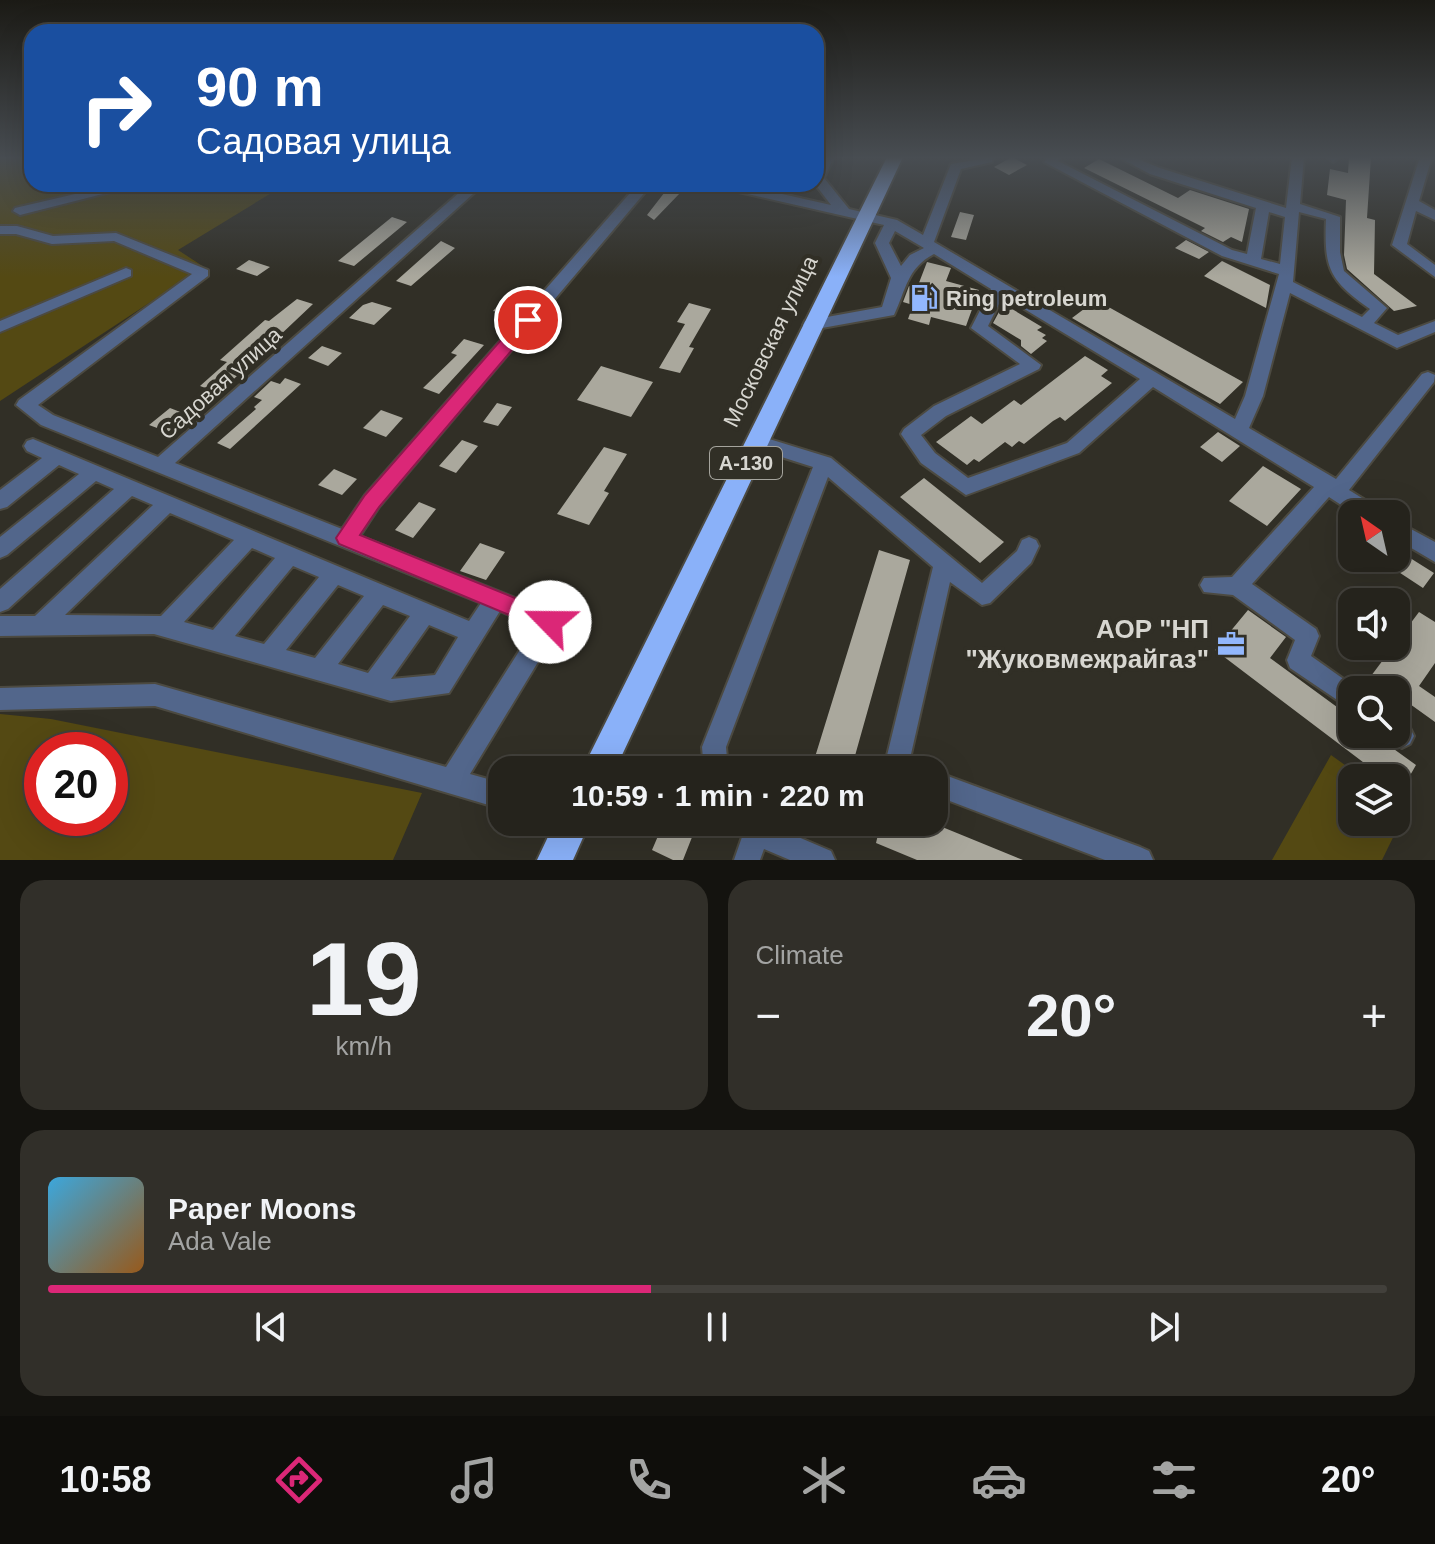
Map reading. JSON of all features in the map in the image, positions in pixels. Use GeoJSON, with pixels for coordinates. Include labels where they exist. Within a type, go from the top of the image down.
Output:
{"type":"FeatureCollection","features":[{"type":"Feature","properties":{"kind":"highway","name":"Московская улица"},"geometry":{"type":"LineString","coordinates":[[605,756],[811,325],[855,214],[867,197]]}},
{"type":"Feature","properties":{"kind":"highway"},"geometry":{"type":"LineString","coordinates":[[555,860],[566,836]]}},
{"type":"Feature","properties":{"kind":"street"},"geometry":{"type":"LineString","coordinates":[[20,211],[78,197]]}},
{"type":"Feature","properties":{"kind":"street","name":"Садовая улица"},"geometry":{"type":"LineString","coordinates":[[0,230],[17,230],[52,240],[116,237],[203,273],[25,405],[47,420],[161,465],[462,197]]}},
{"type":"Feature","properties":{"kind":"street"},"geometry":{"type":"LineString","coordinates":[[347,538],[372,501],[634,197]]}},
{"type":"Feature","properties":{"kind":"street"},"geometry":{"type":"LineString","coordinates":[[780,197],[892,223],[1239,430],[1348,500]]}},
{"type":"Feature","properties":{"kind":"street"},"geometry":{"type":"LineString","coordinates":[[837,197],[855,214]]}},
{"type":"Feature","properties":{"kind":"street"},"geometry":{"type":"LineString","coordinates":[[811,325],[888,311],[899,278],[915,258],[931,246],[946,197]]}},
{"type":"Feature","properties":{"kind":"street"},"geometry":{"type":"LineString","coordinates":[[1118,197],[1227,253],[1286,277],[1397,342],[1435,326]]}},
{"type":"Feature","properties":{"kind":"street"},"geometry":{"type":"LineString","coordinates":[[1233,197],[1263,207],[1333,217],[1331,267],[1341,281],[1379,308],[1364,325]]}},
{"type":"Feature","properties":{"kind":"street"},"geometry":{"type":"LineString","coordinates":[[1239,430],[1254,396],[1286,277],[1293,197]]}},
{"type":"Feature","properties":{"kind":"street"},"geometry":{"type":"LineString","coordinates":[[1413,197],[1399,245],[1435,272]]}},
{"type":"Feature","properties":{"kind":"street"},"geometry":{"type":"LineString","coordinates":[[1411,202],[1435,216]]}},
{"type":"Feature","properties":{"kind":"street"},"geometry":{"type":"LineString","coordinates":[[1253,261],[1263,207]]}},
{"type":"Feature","properties":{"kind":"street"},"geometry":{"type":"LineString","coordinates":[[892,223],[882,243],[899,278]]}},
{"type":"Feature","properties":{"kind":"street"},"geometry":{"type":"LineString","coordinates":[[0,327],[126,273]]}},
{"type":"Feature","properties":{"kind":"street"},"geometry":{"type":"LineString","coordinates":[[1000,287],[979,328],[1033,365],[940,411],[910,434],[928,458],[966,487],[1073,448],[1152,378]]}},
{"type":"Feature","properties":{"kind":"street"},"geometry":{"type":"LineString","coordinates":[[1211,585],[1238,579],[1326,487],[1341,487],[1428,378]]}},
{"type":"Feature","properties":{"kind":"street"},"geometry":{"type":"LineString","coordinates":[[756,442],[824,463],[982,596],[1024,557],[1029,546]]}},
{"type":"Feature","properties":{"kind":"street"},"geometry":{"type":"LineString","coordinates":[[33,446],[473,633]]}},
{"type":"Feature","properties":{"kind":"street"},"geometry":{"type":"LineString","coordinates":[[0,501],[57,456]]}},
{"type":"Feature","properties":{"kind":"street"},"geometry":{"type":"LineString","coordinates":[[715,756],[714,747],[824,463]]}},
{"type":"Feature","properties":{"kind":"street"},"geometry":{"type":"LineString","coordinates":[[161,465],[550,622],[453,779]]}},
{"type":"Feature","properties":{"kind":"street"},"geometry":{"type":"LineString","coordinates":[[0,549],[94,472]]}},
{"type":"Feature","properties":{"kind":"street"},"geometry":{"type":"LineString","coordinates":[[0,602],[129,487]]}},
{"type":"Feature","properties":{"kind":"street"},"geometry":{"type":"LineString","coordinates":[[40,625],[168,503]]}},
{"type":"Feature","properties":{"kind":"street"},"geometry":{"type":"LineString","coordinates":[[165,627],[249,538]]}},
{"type":"Feature","properties":{"kind":"street"},"geometry":{"type":"LineString","coordinates":[[1410,538],[1435,553]]}},
{"type":"Feature","properties":{"kind":"street"},"geometry":{"type":"LineString","coordinates":[[217,642],[289,556]]}},
{"type":"Feature","properties":{"kind":"street"},"geometry":{"type":"LineString","coordinates":[[899,756],[944,564]]}},
{"type":"Feature","properties":{"kind":"street"},"geometry":{"type":"LineString","coordinates":[[268,656],[334,574]]}},
{"type":"Feature","properties":{"kind":"street"},"geometry":{"type":"LineString","coordinates":[[1238,579],[1308,636],[1298,660],[1338,689]]}},
{"type":"Feature","properties":{"kind":"street"},"geometry":{"type":"LineString","coordinates":[[320,670],[379,593]]}},
{"type":"Feature","properties":{"kind":"street"},"geometry":{"type":"LineString","coordinates":[[0,626],[154,624],[391,690],[441,685],[496,599]]}},
{"type":"Feature","properties":{"kind":"street"},"geometry":{"type":"LineString","coordinates":[[373,685],[425,613]]}},
{"type":"Feature","properties":{"kind":"street"},"geometry":{"type":"LineString","coordinates":[[0,699],[155,695],[488,791]]}},
{"type":"Feature","properties":{"kind":"street"},"geometry":{"type":"LineString","coordinates":[[948,788],[1140,860]]}},
{"type":"Feature","properties":{"kind":"street"},"geometry":{"type":"LineString","coordinates":[[747,860],[749,836]]}},
{"type":"Feature","properties":{"kind":"street"},"geometry":{"type":"LineString","coordinates":[[770,836],[822,860]]}},
{"type":"Feature","properties":{"kind":"shaded area"},"geometry":{"type":"Polygon","coordinates":[[[0,197],[265,197],[178,250],[204,267],[0,401],[0,197]]]}},
{"type":"Feature","properties":{"kind":"shaded area"},"geometry":{"type":"Polygon","coordinates":[[[0,714],[51,719],[116,732],[24,732],[24,836],[128,836],[128,734],[422,793],[393,860],[0,860],[0,714]]]}},
{"type":"Feature","properties":{"kind":"shaded area"},"geometry":{"type":"Polygon","coordinates":[[[1331,755],[1344,764],[1338,764],[1338,836],[1394,836],[1382,860],[1272,860],[1331,755]]]}},
{"type":"Feature","properties":{"kind":"building"},"geometry":{"type":"Polygon","coordinates":[[[661,197],[676,197],[654,220],[647,215],[661,197]]]}},
{"type":"Feature","properties":{"kind":"building"},"geometry":{"type":"Polygon","coordinates":[[[1143,197],[1212,197],[1249,209],[1242,242],[1231,237],[1223,242],[1201,231],[1205,228],[1143,197]]]}},
{"type":"Feature","properties":{"kind":"building"},"geometry":{"type":"Polygon","coordinates":[[[1335,197],[1368,197],[1367,218],[1375,220],[1374,274],[1417,306],[1394,311],[1347,269],[1344,255],[1346,200],[1335,197]]]}},
{"type":"Feature","properties":{"kind":"building"},"geometry":{"type":"Polygon","coordinates":[[[960,212],[974,215],[966,240],[951,237],[960,212]]]}},
{"type":"Feature","properties":{"kind":"building"},"geometry":{"type":"Polygon","coordinates":[[[392,217],[407,222],[354,266],[338,261],[392,217]]]}},
{"type":"Feature","properties":{"kind":"building"},"geometry":{"type":"Polygon","coordinates":[[[1186,240],[1209,252],[1199,259],[1175,248],[1186,240]]]}},
{"type":"Feature","properties":{"kind":"building"},"geometry":{"type":"Polygon","coordinates":[[[441,241],[455,248],[411,286],[396,281],[441,241]]]}},
{"type":"Feature","properties":{"kind":"building"},"geometry":{"type":"Polygon","coordinates":[[[249,260],[270,267],[257,276],[236,269],[249,260]]]}},
{"type":"Feature","properties":{"kind":"building"},"geometry":{"type":"Polygon","coordinates":[[[1222,261],[1270,285],[1266,308],[1204,276],[1222,261]]]}},
{"type":"Feature","properties":{"kind":"building"},"geometry":{"type":"Polygon","coordinates":[[[927,262],[951,268],[946,281],[979,290],[966,326],[931,317],[929,325],[908,319],[913,305],[903,302],[909,286],[917,288],[927,262]]]}},
{"type":"Feature","properties":{"kind":"building"},"geometry":{"type":"Polygon","coordinates":[[[297,299],[313,304],[219,393],[200,386],[227,362],[220,360],[265,320],[269,321],[297,299]]]}},
{"type":"Feature","properties":{"kind":"building"},"geometry":{"type":"Polygon","coordinates":[[[504,299],[522,303],[512,316],[493,311],[504,299]]]}},
{"type":"Feature","properties":{"kind":"building"},"geometry":{"type":"Polygon","coordinates":[[[1096,300],[1243,382],[1220,404],[1072,318],[1096,300]]]}},
{"type":"Feature","properties":{"kind":"building"},"geometry":{"type":"Polygon","coordinates":[[[372,302],[392,308],[374,325],[349,318],[363,305],[372,302]]]}},
{"type":"Feature","properties":{"kind":"building"},"geometry":{"type":"Polygon","coordinates":[[[689,303],[711,309],[689,347],[694,348],[680,373],[659,368],[685,324],[677,322],[689,303]]]}},
{"type":"Feature","properties":{"kind":"building"},"geometry":{"type":"Polygon","coordinates":[[[1007,306],[1042,327],[1037,330],[1046,335],[1042,338],[1047,341],[1031,354],[1021,346],[1021,340],[993,323],[1007,306]]]}},
{"type":"Feature","properties":{"kind":"building"},"geometry":{"type":"Polygon","coordinates":[[[464,339],[484,345],[439,394],[423,388],[457,355],[451,353],[464,339]]]}},
{"type":"Feature","properties":{"kind":"building"},"geometry":{"type":"Polygon","coordinates":[[[322,346],[342,353],[328,366],[308,358],[322,346]]]}},
{"type":"Feature","properties":{"kind":"building"},"geometry":{"type":"Polygon","coordinates":[[[1085,356],[1108,370],[1101,376],[1112,383],[1065,421],[1060,417],[1024,444],[1019,441],[1012,447],[1005,442],[979,462],[974,459],[967,465],[936,442],[971,416],[982,424],[1014,400],[1021,405],[1085,356]]]}},
{"type":"Feature","properties":{"kind":"building"},"geometry":{"type":"Polygon","coordinates":[[[601,366],[653,382],[631,417],[577,400],[601,366]]]}},
{"type":"Feature","properties":{"kind":"building"},"geometry":{"type":"Polygon","coordinates":[[[285,378],[301,384],[230,449],[217,443],[256,409],[254,407],[262,400],[254,397],[271,381],[280,384],[285,378]]]}},
{"type":"Feature","properties":{"kind":"building"},"geometry":{"type":"Polygon","coordinates":[[[497,403],[512,407],[498,426],[483,422],[497,403]]]}},
{"type":"Feature","properties":{"kind":"building"},"geometry":{"type":"Polygon","coordinates":[[[170,408],[188,415],[168,432],[149,425],[170,408]]]}},
{"type":"Feature","properties":{"kind":"building"},"geometry":{"type":"Polygon","coordinates":[[[381,410],[403,418],[386,437],[363,428],[381,410]]]}},
{"type":"Feature","properties":{"kind":"building"},"geometry":{"type":"Polygon","coordinates":[[[1218,432],[1240,446],[1222,462],[1200,447],[1218,432]]]}},
{"type":"Feature","properties":{"kind":"building"},"geometry":{"type":"Polygon","coordinates":[[[462,440],[478,446],[456,473],[439,466],[462,440]]]}},
{"type":"Feature","properties":{"kind":"building"},"geometry":{"type":"Polygon","coordinates":[[[604,447],[627,454],[604,491],[609,493],[589,525],[557,514],[604,447]]]}},
{"type":"Feature","properties":{"kind":"building"},"geometry":{"type":"Polygon","coordinates":[[[1263,466],[1301,489],[1267,526],[1229,501],[1263,466]]]}},
{"type":"Feature","properties":{"kind":"building"},"geometry":{"type":"Polygon","coordinates":[[[334,469],[357,479],[342,495],[318,485],[334,469]]]}},
{"type":"Feature","properties":{"kind":"building"},"geometry":{"type":"Polygon","coordinates":[[[924,478],[1004,542],[980,563],[900,497],[924,478]]]}},
{"type":"Feature","properties":{"kind":"building"},"geometry":{"type":"Polygon","coordinates":[[[419,502],[436,509],[413,538],[395,530],[419,502]]]}},
{"type":"Feature","properties":{"kind":"building"},"geometry":{"type":"Polygon","coordinates":[[[480,543],[505,552],[486,580],[460,571],[480,543]]]}},
{"type":"Feature","properties":{"kind":"building"},"geometry":{"type":"Polygon","coordinates":[[[879,550],[910,560],[855,756],[815,756],[879,550]]]}},
{"type":"Feature","properties":{"kind":"building"},"geometry":{"type":"Polygon","coordinates":[[[1410,558],[1434,573],[1423,588],[1399,572],[1410,572],[1410,558]]]}},
{"type":"Feature","properties":{"kind":"building"},"geometry":{"type":"Polygon","coordinates":[[[1248,610],[1286,637],[1270,658],[1338,708],[1338,743],[1215,650],[1248,610]]]}},
{"type":"Feature","properties":{"kind":"building"},"geometry":{"type":"Polygon","coordinates":[[[1419,612],[1435,622],[1435,663],[1419,686],[1435,697],[1435,722],[1410,704],[1410,676],[1371,676],[1383,660],[1410,660],[1410,624],[1419,612]]]}},
{"type":"Feature","properties":{"kind":"building"},"geometry":{"type":"Polygon","coordinates":[[[1344,748],[1392,748],[1416,765],[1410,776],[1410,764],[1366,764],[1344,748]]]}},
{"type":"Feature","properties":{"kind":"building"},"geometry":{"type":"Polygon","coordinates":[[[948,829],[1023,860],[917,860],[876,843],[878,836],[948,836],[948,829]]]}},
{"type":"Feature","properties":{"kind":"building"},"geometry":{"type":"Polygon","coordinates":[[[658,836],[692,836],[683,860],[673,860],[652,850],[658,836]]]}},
{"type":"Feature","properties":{"kind":"place","name":"Ring petroleum"},"geometry":{"type":"Point","coordinates":[924,298]}},
{"type":"Feature","properties":{"kind":"place","name":"АОР \"НП \"Жуковмежрайгаз\""},"geometry":{"type":"Point","coordinates":[1231,644]}},
{"type":"Feature","properties":{"kind":"route"},"geometry":{"type":"LineString","coordinates":[[528,320],[372,501],[347,538],[550,622]]}}]}
